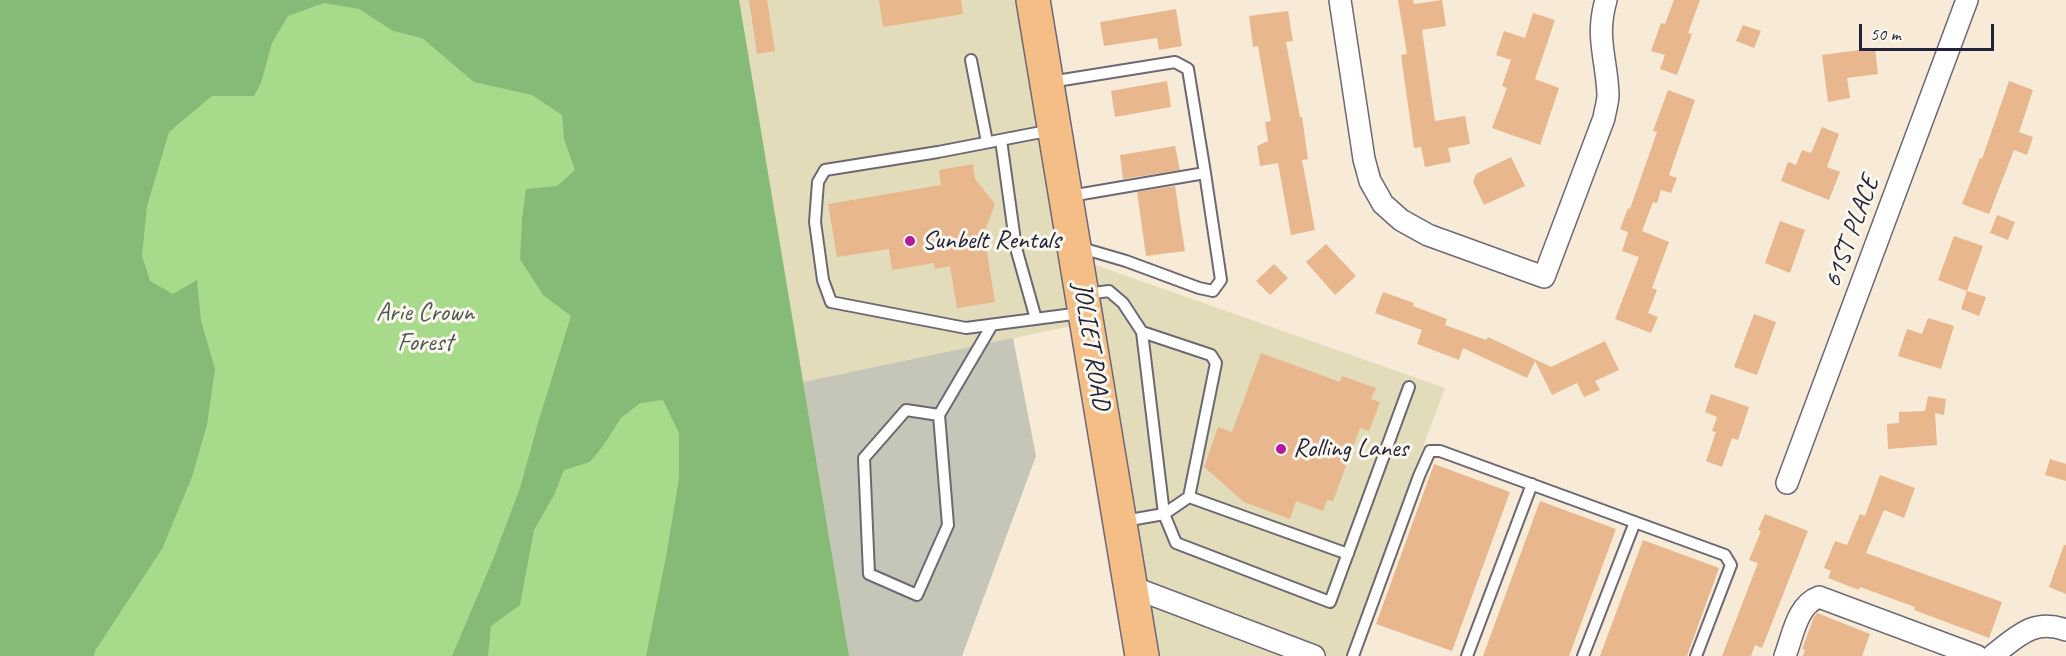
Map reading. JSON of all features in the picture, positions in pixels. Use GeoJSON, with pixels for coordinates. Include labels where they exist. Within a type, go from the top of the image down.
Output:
{"type":"FeatureCollection","features":[{"type":"Feature","properties":{"kind":"main road","name":"JOLIET ROAD"},"geometry":{"type":"LineString","coordinates":[[1033,0],[1142,656]]}},
{"type":"Feature","properties":{"kind":"street"},"geometry":{"type":"LineString","coordinates":[[1340,0],[1364,159],[1371,181],[1383,204],[1401,220],[1428,235],[1544,277],[1604,118],[1608,96],[1600,41],[1601,18],[1606,0]]}},
{"type":"Feature","properties":{"kind":"street","name":"61ST PLACE"},"geometry":{"type":"LineString","coordinates":[[1787,483],[1967,0]]}},
{"type":"Feature","properties":{"kind":"street"},"geometry":{"type":"LineString","coordinates":[[1132,587],[1314,656]]}},
{"type":"Feature","properties":{"kind":"street"},"geometry":{"type":"LineString","coordinates":[[1785,656],[1803,607],[1819,597],[1977,656]]}},
{"type":"Feature","properties":{"kind":"street"},"geometry":{"type":"LineString","coordinates":[[1992,656],[2022,633],[2039,626],[2053,626],[2066,630]]}},
{"type":"Feature","properties":{"kind":"lane"},"geometry":{"type":"LineString","coordinates":[[971,60],[987,142]]}},
{"type":"Feature","properties":{"kind":"lane"},"geometry":{"type":"LineString","coordinates":[[1047,83],[1175,62],[1188,69],[1221,280],[1213,291],[1199,288],[1126,261],[1075,246]]}},
{"type":"Feature","properties":{"kind":"lane"},"geometry":{"type":"LineString","coordinates":[[1055,129],[825,170],[818,182],[815,222],[822,280],[831,302],[966,328],[1036,319],[1084,303],[1109,291],[1123,303],[1142,332],[1164,514],[1176,543],[1330,602],[1409,387]]}},
{"type":"Feature","properties":{"kind":"lane"},"geometry":{"type":"LineString","coordinates":[[1001,140],[1016,248],[1036,319]]}},
{"type":"Feature","properties":{"kind":"lane"},"geometry":{"type":"LineString","coordinates":[[1066,196],[1205,173]]}},
{"type":"Feature","properties":{"kind":"lane"},"geometry":{"type":"LineString","coordinates":[[939,415],[906,410],[864,458],[869,574],[917,595],[948,525],[939,415],[993,325]]}},
{"type":"Feature","properties":{"kind":"lane"},"geometry":{"type":"LineString","coordinates":[[1121,521],[1164,514],[1189,497],[1216,363],[1211,355],[1142,332]]}},
{"type":"Feature","properties":{"kind":"lane"},"geometry":{"type":"LineString","coordinates":[[1353,656],[1419,476],[1430,451],[1440,451],[1725,555],[1731,565],[1696,656]]}},
{"type":"Feature","properties":{"kind":"lane"},"geometry":{"type":"LineString","coordinates":[[1467,656],[1532,484]]}},
{"type":"Feature","properties":{"kind":"lane"},"geometry":{"type":"LineString","coordinates":[[1189,497],[1348,554]]}},
{"type":"Feature","properties":{"kind":"lane"},"geometry":{"type":"LineString","coordinates":[[1583,656],[1635,522]]}},
{"type":"Feature","properties":{"kind":"shaded area"},"geometry":{"type":"Polygon","coordinates":[[[739,0],[1028,0],[1081,324],[803,382],[739,0]]]}},
{"type":"Feature","properties":{"kind":"shaded area"},"geometry":{"type":"Polygon","coordinates":[[[1084,261],[1445,388],[1346,654],[1350,656],[1146,656],[1084,261]]]}},
{"type":"Feature","properties":{"kind":"shaded area"},"geometry":{"type":"Polygon","coordinates":[[[1013,338],[1036,456],[962,656],[849,656],[803,382],[1013,338]]]}},
{"type":"Feature","properties":{"kind":"green space","name":"Arie Crown Forest"},"geometry":{"type":"Polygon","coordinates":[[[0,0],[739,0],[849,656],[0,656],[0,0]]]}},
{"type":"Feature","properties":{"kind":"green space"},"geometry":{"type":"Polygon","coordinates":[[[0,0],[739,0],[849,656],[646,656],[679,478],[679,433],[663,400],[640,403],[621,418],[590,462],[564,470],[554,495],[534,530],[520,605],[491,626],[488,656],[452,656],[520,488],[571,316],[543,295],[520,259],[526,189],[557,186],[575,170],[564,139],[562,115],[532,95],[474,82],[422,38],[393,31],[359,9],[324,3],[288,16],[272,43],[261,83],[254,96],[212,96],[169,132],[147,206],[142,256],[150,281],[173,294],[197,280],[201,321],[215,369],[207,425],[192,477],[162,549],[95,651],[94,656],[0,656],[0,0]]]}},
{"type":"Feature","properties":{"kind":"building"},"geometry":{"type":"Polygon","coordinates":[[[749,0],[767,0],[775,51],[757,54],[749,0]]]}},
{"type":"Feature","properties":{"kind":"building"},"geometry":{"type":"Polygon","coordinates":[[[879,0],[961,0],[963,14],[883,27],[879,0]]]}},
{"type":"Feature","properties":{"kind":"building"},"geometry":{"type":"Polygon","coordinates":[[[1398,0],[1413,0],[1414,4],[1442,0],[1446,26],[1422,30],[1435,121],[1465,116],[1470,144],[1448,148],[1451,162],[1425,167],[1421,147],[1414,148],[1401,55],[1407,54],[1398,0]]]}},
{"type":"Feature","properties":{"kind":"building"},"geometry":{"type":"Polygon","coordinates":[[[1674,0],[1700,0],[1688,33],[1692,34],[1677,75],[1660,69],[1665,55],[1651,51],[1661,23],[1665,24],[1674,0]]]}},
{"type":"Feature","properties":{"kind":"building"},"geometry":{"type":"Polygon","coordinates":[[[1176,9],[1182,46],[1159,50],[1157,38],[1104,46],[1100,22],[1176,9]]]}},
{"type":"Feature","properties":{"kind":"building"},"geometry":{"type":"Polygon","coordinates":[[[1288,11],[1293,41],[1286,42],[1300,117],[1302,117],[1308,159],[1302,160],[1315,230],[1291,235],[1278,163],[1260,166],[1257,146],[1268,141],[1265,122],[1271,121],[1258,46],[1253,47],[1249,16],[1288,11]]]}},
{"type":"Feature","properties":{"kind":"building"},"geometry":{"type":"Polygon","coordinates":[[[1533,13],[1555,20],[1535,79],[1559,88],[1540,145],[1492,128],[1507,88],[1502,86],[1511,60],[1496,55],[1504,31],[1525,38],[1533,13]]]}},
{"type":"Feature","properties":{"kind":"building"},"geometry":{"type":"Polygon","coordinates":[[[1743,25],[1761,31],[1754,48],[1736,41],[1743,25]]]}},
{"type":"Feature","properties":{"kind":"building"},"geometry":{"type":"Polygon","coordinates":[[[1875,48],[1878,74],[1847,78],[1850,98],[1828,102],[1822,55],[1875,48]]]}},
{"type":"Feature","properties":{"kind":"building"},"geometry":{"type":"Polygon","coordinates":[[[1167,81],[1171,107],[1115,117],[1111,91],[1167,81]]]}},
{"type":"Feature","properties":{"kind":"building"},"geometry":{"type":"Polygon","coordinates":[[[2009,81],[2033,90],[2019,132],[2033,137],[2027,155],[2014,150],[1989,214],[1962,204],[1980,158],[1982,159],[2009,81]]]}},
{"type":"Feature","properties":{"kind":"building"},"geometry":{"type":"Polygon","coordinates":[[[1668,90],[1695,100],[1669,175],[1677,178],[1671,193],[1661,190],[1657,203],[1653,202],[1642,231],[1669,242],[1652,288],[1657,290],[1648,313],[1658,317],[1651,333],[1615,319],[1639,257],[1622,251],[1628,232],[1620,229],[1628,208],[1630,209],[1657,132],[1653,131],[1668,90]]]}},
{"type":"Feature","properties":{"kind":"building"},"geometry":{"type":"Polygon","coordinates":[[[1822,127],[1839,134],[1827,167],[1840,172],[1829,200],[1781,181],[1788,162],[1796,165],[1802,150],[1811,153],[1822,127]]]}},
{"type":"Feature","properties":{"kind":"building"},"geometry":{"type":"Polygon","coordinates":[[[1175,146],[1180,170],[1123,179],[1120,155],[1175,146]]]}},
{"type":"Feature","properties":{"kind":"building"},"geometry":{"type":"Polygon","coordinates":[[[1511,157],[1525,186],[1484,205],[1473,182],[1476,174],[1511,157]]]}},
{"type":"Feature","properties":{"kind":"building","name":"Sunbelt Rentals"},"geometry":{"type":"Polygon","coordinates":[[[973,164],[975,179],[995,204],[984,233],[995,302],[957,308],[950,266],[935,269],[934,263],[892,270],[889,249],[837,257],[828,204],[941,185],[939,170],[973,164]]]}},
{"type":"Feature","properties":{"kind":"building"},"geometry":{"type":"Polygon","coordinates":[[[1175,186],[1185,251],[1146,256],[1137,192],[1175,186]]]}},
{"type":"Feature","properties":{"kind":"building"},"geometry":{"type":"Polygon","coordinates":[[[1997,215],[2015,222],[2008,240],[1990,233],[1997,215]]]}},
{"type":"Feature","properties":{"kind":"building"},"geometry":{"type":"Polygon","coordinates":[[[1780,221],[1805,230],[1790,273],[1765,263],[1780,221]]]}},
{"type":"Feature","properties":{"kind":"building"},"geometry":{"type":"Polygon","coordinates":[[[1954,236],[1983,246],[1967,291],[1938,280],[1954,236]]]}},
{"type":"Feature","properties":{"kind":"building"},"geometry":{"type":"Polygon","coordinates":[[[1326,244],[1356,276],[1335,295],[1306,262],[1326,244]]]}},
{"type":"Feature","properties":{"kind":"building"},"geometry":{"type":"Polygon","coordinates":[[[1274,264],[1288,278],[1270,295],[1256,281],[1274,264]]]}},
{"type":"Feature","properties":{"kind":"building"},"geometry":{"type":"Polygon","coordinates":[[[1967,291],[1986,297],[1979,316],[1961,309],[1967,291]]]}},
{"type":"Feature","properties":{"kind":"building"},"geometry":{"type":"Polygon","coordinates":[[[1383,292],[1414,303],[1413,306],[1447,319],[1445,325],[1486,340],[1488,337],[1551,367],[1605,341],[1619,370],[1595,381],[1600,390],[1584,397],[1577,383],[1552,395],[1535,361],[1527,378],[1463,348],[1459,360],[1417,344],[1422,330],[1375,313],[1383,292]]]}},
{"type":"Feature","properties":{"kind":"building"},"geometry":{"type":"Polygon","coordinates":[[[1754,314],[1776,322],[1757,375],[1734,367],[1754,314]]]}},
{"type":"Feature","properties":{"kind":"building"},"geometry":{"type":"Polygon","coordinates":[[[1928,318],[1954,326],[1941,369],[1898,356],[1907,329],[1922,334],[1928,318]]]}},
{"type":"Feature","properties":{"kind":"building","name":"Rolling Lanes"},"geometry":{"type":"Polygon","coordinates":[[[1261,353],[1340,382],[1342,376],[1376,388],[1371,399],[1380,402],[1369,431],[1360,428],[1333,501],[1327,500],[1323,511],[1296,501],[1290,519],[1244,502],[1204,467],[1218,427],[1232,432],[1261,353]]]}},
{"type":"Feature","properties":{"kind":"building"},"geometry":{"type":"Polygon","coordinates":[[[1711,394],[1749,407],[1738,440],[1732,438],[1722,467],[1706,461],[1716,432],[1712,431],[1717,417],[1705,412],[1711,394]]]}},
{"type":"Feature","properties":{"kind":"building"},"geometry":{"type":"Polygon","coordinates":[[[1928,396],[1946,399],[1944,415],[1935,413],[1937,445],[1888,449],[1887,424],[1899,423],[1899,412],[1925,411],[1928,396]]]}},
{"type":"Feature","properties":{"kind":"building"},"geometry":{"type":"Polygon","coordinates":[[[2050,459],[2066,464],[2066,481],[2045,475],[2050,459]]]}},
{"type":"Feature","properties":{"kind":"building"},"geometry":{"type":"Polygon","coordinates":[[[1434,464],[1510,492],[1452,651],[1376,624],[1434,464]]]}},
{"type":"Feature","properties":{"kind":"building"},"geometry":{"type":"Polygon","coordinates":[[[1880,475],[1915,488],[1904,518],[1884,510],[1866,553],[2002,602],[1989,638],[1914,610],[1915,607],[1828,578],[1831,571],[1824,568],[1835,541],[1847,545],[1860,514],[1865,516],[1880,475]]]}},
{"type":"Feature","properties":{"kind":"building"},"geometry":{"type":"Polygon","coordinates":[[[1540,501],[1616,529],[1569,656],[1483,656],[1540,501]]]}},
{"type":"Feature","properties":{"kind":"building"},"geometry":{"type":"Polygon","coordinates":[[[1765,514],[1808,531],[1762,648],[1755,645],[1751,656],[1722,656],[1758,563],[1749,560],[1761,531],[1758,530],[1765,514]]]}},
{"type":"Feature","properties":{"kind":"building"},"geometry":{"type":"Polygon","coordinates":[[[1643,540],[1719,568],[1687,656],[1600,656],[1643,540]]]}},
{"type":"Feature","properties":{"kind":"building"},"geometry":{"type":"Polygon","coordinates":[[[2064,545],[2066,545],[2066,594],[2049,587],[2064,545]]]}},
{"type":"Feature","properties":{"kind":"building"},"geometry":{"type":"Polygon","coordinates":[[[1817,613],[1870,634],[1862,656],[1803,656],[1805,650],[1802,649],[1817,613]]]}},
{"type":"Feature","properties":{"kind":"place","name":"Sunbelt Rentals"},"geometry":{"type":"Point","coordinates":[910,241]}},
{"type":"Feature","properties":{"kind":"place","name":"Rolling Lanes"},"geometry":{"type":"Point","coordinates":[1281,449]}}]}
